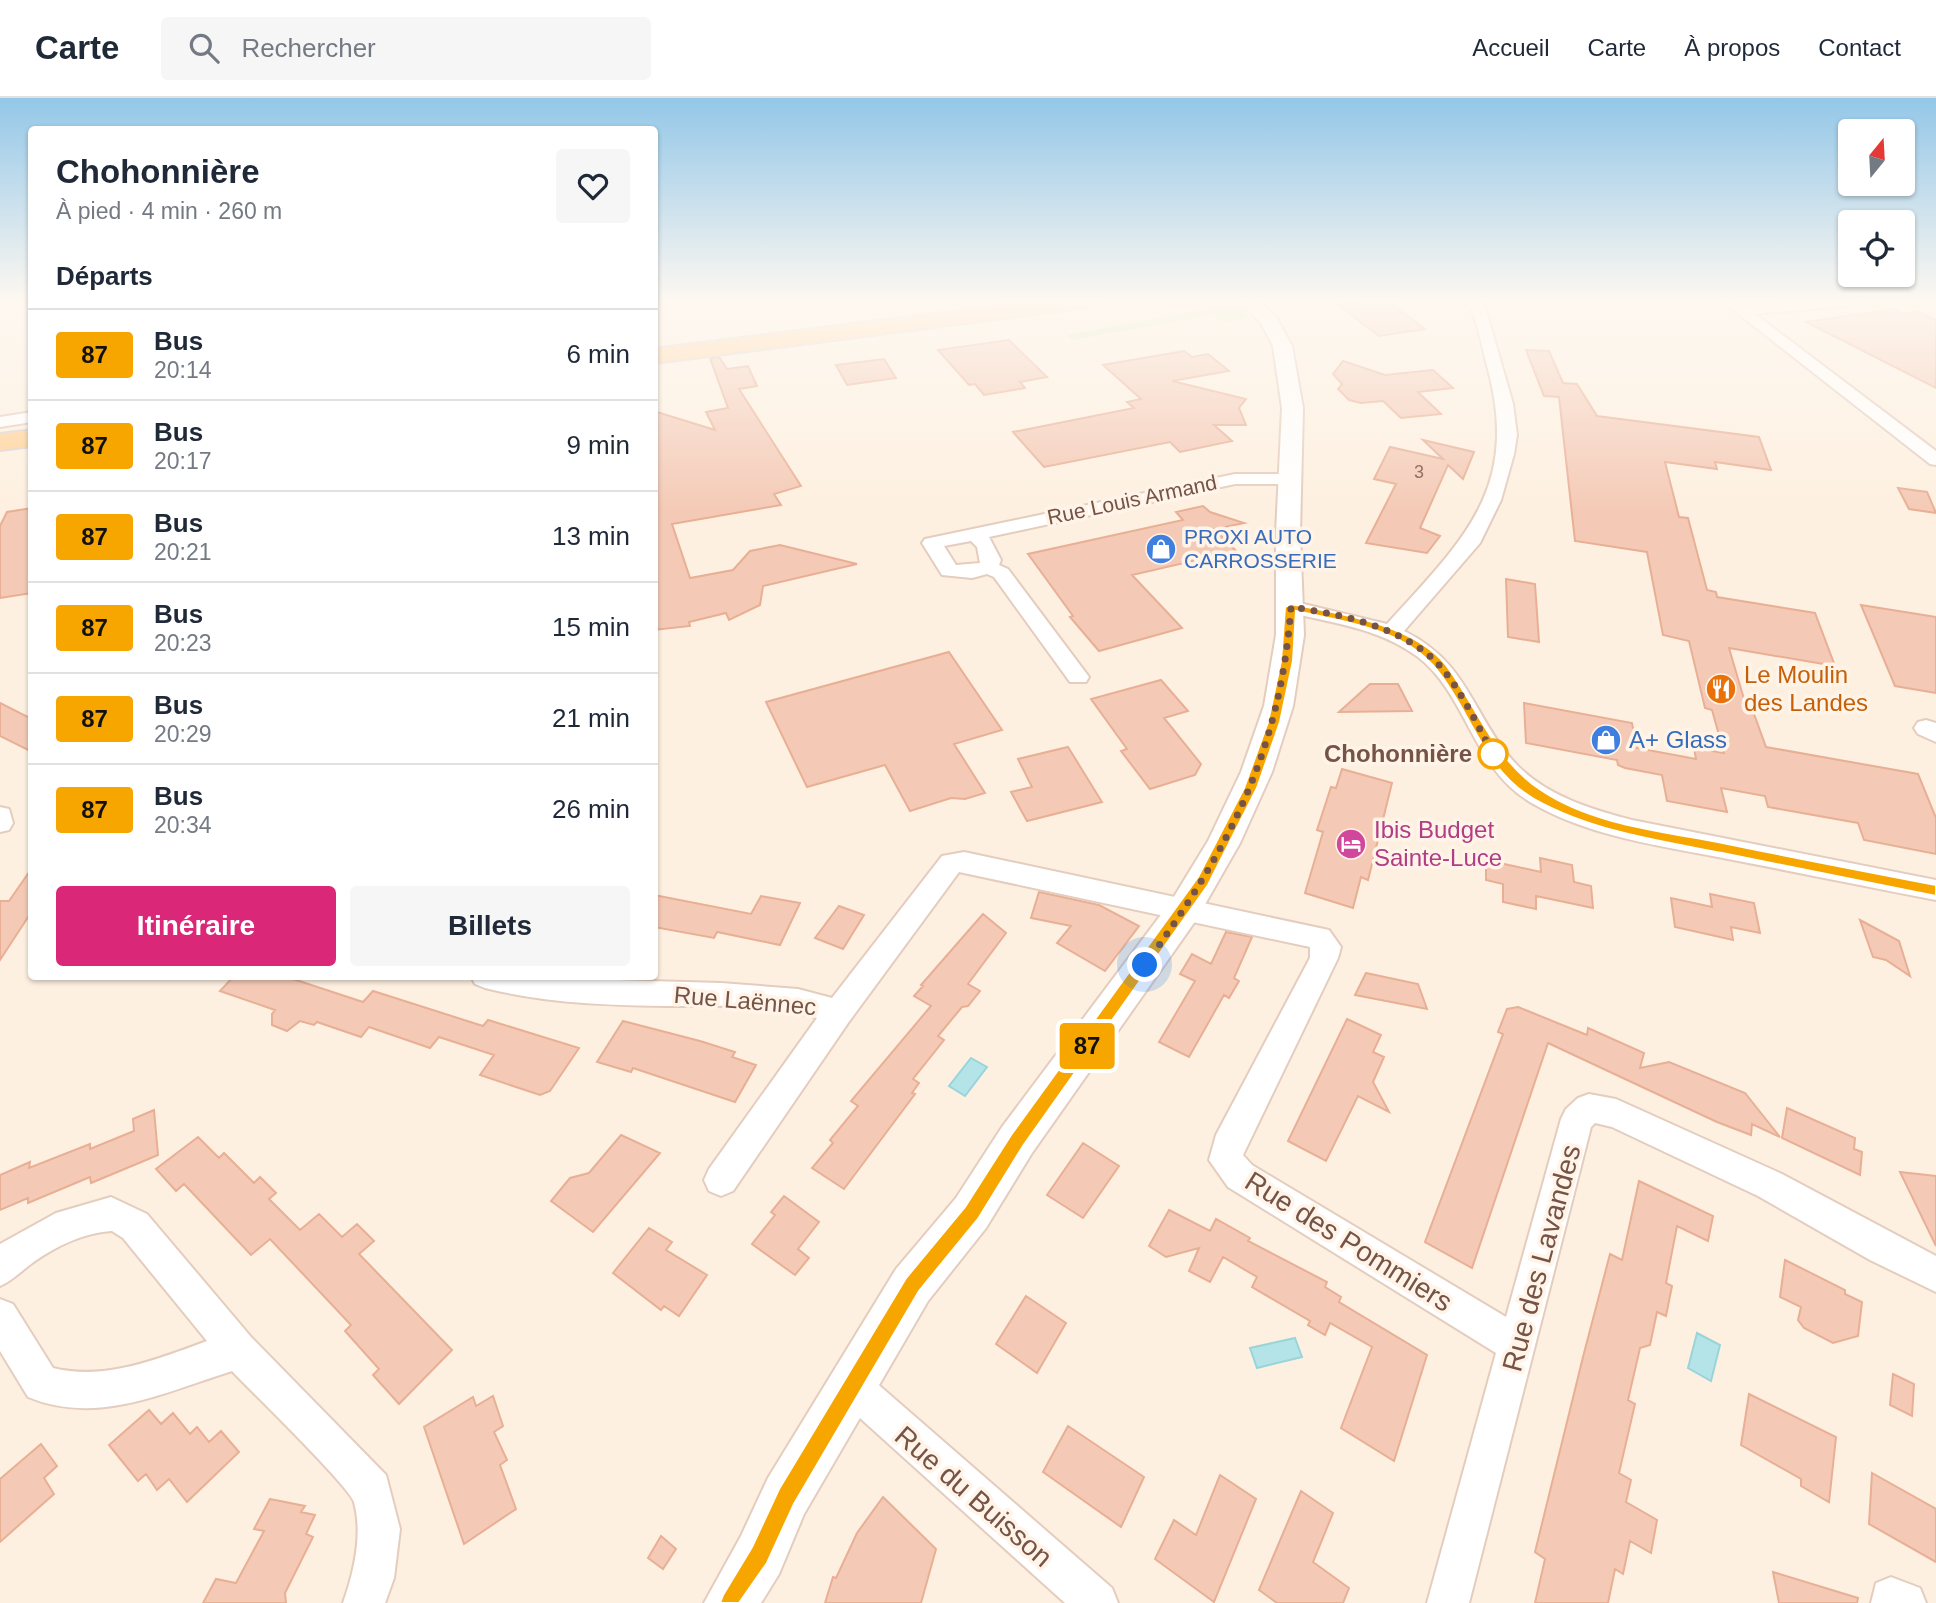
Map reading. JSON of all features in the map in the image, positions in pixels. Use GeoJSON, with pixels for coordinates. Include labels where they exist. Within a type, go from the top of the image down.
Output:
{"type":"FeatureCollection","features":[{"type":"Feature","properties":{"kind":"main road"},"geometry":{"type":"LineString","coordinates":[[0,435],[28,432]]}},
{"type":"Feature","properties":{"kind":"main road"},"geometry":{"type":"LineString","coordinates":[[0,442],[28,438]]}},
{"type":"Feature","properties":{"kind":"street"},"geometry":{"type":"LineString","coordinates":[[731,1603],[760,1555],[786,1496],[912,1285],[971,1213],[1017,1140],[1184,910],[1209,871],[1251,788],[1274,722],[1287,661],[1291,607],[1288,535],[1294,420],[1287,371]]}},
{"type":"Feature","properties":{"kind":"street"},"geometry":{"type":"LineString","coordinates":[[1391,633],[1444,578],[1476,537],[1493,499],[1508,438],[1506,416],[1495,371]]}},
{"type":"Feature","properties":{"kind":"street"},"geometry":{"type":"LineString","coordinates":[[1820,371],[1936,460]]}},
{"type":"Feature","properties":{"kind":"street"},"geometry":{"type":"LineString","coordinates":[[0,422],[28,418]]}},
{"type":"Feature","properties":{"kind":"street","name":"Rue Louis Armand"},"geometry":{"type":"LineString","coordinates":[[975,533],[1235,479],[1290,479]]}},
{"type":"Feature","properties":{"kind":"street"},"geometry":{"type":"LineString","coordinates":[[988,567],[991,560],[986,545],[975,533],[932,543],[950,571],[972,572],[988,567],[1001,573],[1078,677]]}},
{"type":"Feature","properties":{"kind":"street"},"geometry":{"type":"LineString","coordinates":[[1291,607],[1351,619],[1391,633],[1440,666],[1493,754],[1513,775],[1538,795],[1592,820],[1648,834],[1936,890]]}},
{"type":"Feature","properties":{"kind":"street"},"geometry":{"type":"LineString","coordinates":[[0,816],[0,823]]}},
{"type":"Feature","properties":{"kind":"street"},"geometry":{"type":"LineString","coordinates":[[951,863],[964,862],[1184,910]]}},
{"type":"Feature","properties":{"kind":"street","name":"Rue Laënnec"},"geometry":{"type":"LineString","coordinates":[[721,1180],[837,1014],[951,863]]}},
{"type":"Feature","properties":{"kind":"street","name":"Rue des Pommiers"},"geometry":{"type":"LineString","coordinates":[[1184,910],[1319,938],[1327,947],[1228,1146],[1226,1160],[1240,1176],[1518,1345]]}},
{"type":"Feature","properties":{"kind":"street","name":"Rue Laënnec"},"geometry":{"type":"LineString","coordinates":[[502,980],[543,990],[716,994],[820,1003],[837,1014]]}},
{"type":"Feature","properties":{"kind":"street","name":"Rue des Lavandes"},"geometry":{"type":"LineString","coordinates":[[1448,1603],[1577,1119],[1589,1108],[1616,1113],[1770,1185],[1882,1248],[1936,1274]]}},
{"type":"Feature","properties":{"kind":"street"},"geometry":{"type":"LineString","coordinates":[[0,1268],[5,1261],[35,1242],[86,1218],[114,1213],[135,1226],[238,1350],[372,1489],[379,1530],[373,1578],[364,1603]]}},
{"type":"Feature","properties":{"kind":"street"},"geometry":{"type":"LineString","coordinates":[[0,1317],[41,1384],[82,1394],[140,1382],[238,1350]]}},
{"type":"Feature","properties":{"kind":"street","name":"Rue du Buisson"},"geometry":{"type":"LineString","coordinates":[[853,1387],[1097,1603]]}},
{"type":"Feature","properties":{"kind":"street"},"geometry":{"type":"LineString","coordinates":[[1892,1603],[1891,1598],[1905,1603]]}},
{"type":"Feature","properties":{"kind":"water"},"geometry":{"type":"Polygon","coordinates":[[[971,1058],[987,1067],[965,1096],[949,1086],[971,1058]]]}},
{"type":"Feature","properties":{"kind":"water"},"geometry":{"type":"Polygon","coordinates":[[[1697,1333],[1720,1345],[1711,1381],[1688,1368],[1697,1333]]]}},
{"type":"Feature","properties":{"kind":"water"},"geometry":{"type":"Polygon","coordinates":[[[1295,1338],[1302,1357],[1257,1368],[1250,1348],[1295,1338]]]}},
{"type":"Feature","properties":{"kind":"building"},"geometry":{"type":"Polygon","coordinates":[[[715,371],[750,371],[757,386],[739,389],[801,486],[774,494],[781,505],[672,524],[690,578],[733,570],[750,551],[780,545],[857,564],[763,586],[760,605],[729,620],[726,613],[689,622],[690,626],[658,630],[658,412],[715,430],[706,412],[728,408],[715,371]]]}},
{"type":"Feature","properties":{"kind":"building"},"geometry":{"type":"Polygon","coordinates":[[[839,371],[892,371],[896,378],[847,385],[839,371]]]}},
{"type":"Feature","properties":{"kind":"building"},"geometry":{"type":"Polygon","coordinates":[[[957,371],[1041,371],[1047,377],[1020,382],[1025,388],[984,395],[975,384],[969,385],[957,371]]]}},
{"type":"Feature","properties":{"kind":"building"},"geometry":{"type":"Polygon","coordinates":[[[1110,371],[1228,371],[1172,381],[1246,399],[1239,408],[1246,425],[1214,425],[1232,441],[1180,452],[1170,442],[1044,467],[1013,432],[1134,408],[1127,402],[1141,399],[1110,371]]]}},
{"type":"Feature","properties":{"kind":"building"},"geometry":{"type":"Polygon","coordinates":[[[1335,371],[1374,371],[1385,375],[1434,371],[1453,388],[1418,392],[1441,414],[1401,418],[1383,401],[1361,403],[1349,400],[1338,389],[1342,384],[1333,374],[1335,371]]]}},
{"type":"Feature","properties":{"kind":"building"},"geometry":{"type":"Polygon","coordinates":[[[1534,371],[1558,371],[1563,383],[1577,384],[1597,416],[1759,437],[1771,470],[1715,462],[1717,469],[1665,462],[1679,517],[1688,518],[1707,590],[1716,592],[1717,597],[1815,613],[1835,666],[1729,648],[1744,699],[1749,700],[1766,747],[1918,774],[1936,818],[1936,854],[1864,840],[1858,823],[1768,807],[1765,796],[1721,788],[1727,812],[1667,801],[1662,775],[1625,768],[1618,765],[1617,760],[1526,743],[1524,703],[1632,723],[1637,748],[1696,759],[1694,748],[1724,753],[1712,710],[1705,708],[1689,641],[1663,635],[1647,552],[1575,541],[1559,397],[1544,396],[1534,371]]]}},
{"type":"Feature","properties":{"kind":"building"},"geometry":{"type":"Polygon","coordinates":[[[1903,371],[1936,371],[1936,388],[1903,371]]]}},
{"type":"Feature","properties":{"kind":"building"},"geometry":{"type":"Polygon","coordinates":[[[1423,440],[1474,452],[1463,479],[1448,465],[1420,528],[1440,536],[1427,553],[1366,543],[1396,484],[1374,479],[1390,447],[1443,459],[1423,440]]]}},
{"type":"Feature","properties":{"kind":"building"},"geometry":{"type":"Polygon","coordinates":[[[1898,488],[1927,492],[1936,513],[1909,509],[1898,488]]]}},
{"type":"Feature","properties":{"kind":"building"},"geometry":{"type":"Polygon","coordinates":[[[1203,506],[1210,512],[1244,523],[1215,529],[1236,551],[1132,575],[1182,628],[1099,651],[1070,617],[1073,616],[1028,554],[1183,520],[1176,512],[1203,506]]]}},
{"type":"Feature","properties":{"kind":"building"},"geometry":{"type":"Polygon","coordinates":[[[28,509],[28,594],[0,598],[0,526],[7,512],[28,509]]]}},
{"type":"Feature","properties":{"kind":"building"},"geometry":{"type":"Polygon","coordinates":[[[1506,579],[1535,584],[1539,642],[1508,637],[1506,579]]]}},
{"type":"Feature","properties":{"kind":"building"},"geometry":{"type":"Polygon","coordinates":[[[1861,605],[1936,617],[1936,693],[1895,686],[1861,605]]]}},
{"type":"Feature","properties":{"kind":"building"},"geometry":{"type":"Polygon","coordinates":[[[949,652],[1002,730],[954,744],[985,793],[965,799],[951,798],[910,811],[885,765],[807,787],[766,702],[949,652]]]}},
{"type":"Feature","properties":{"kind":"building"},"geometry":{"type":"Polygon","coordinates":[[[1161,680],[1188,711],[1164,718],[1201,764],[1195,775],[1150,789],[1121,751],[1127,749],[1091,699],[1161,680]]]}},
{"type":"Feature","properties":{"kind":"building"},"geometry":{"type":"Polygon","coordinates":[[[1370,684],[1398,684],[1412,711],[1339,712],[1370,684]]]}},
{"type":"Feature","properties":{"kind":"building"},"geometry":{"type":"Polygon","coordinates":[[[0,703],[28,717],[28,750],[0,736],[0,703]]]}},
{"type":"Feature","properties":{"kind":"building"},"geometry":{"type":"Polygon","coordinates":[[[1068,747],[1102,802],[1027,821],[1011,792],[1032,787],[1018,759],[1068,747]]]}},
{"type":"Feature","properties":{"kind":"building","name":"Ibis Budget Sainte-Luce"},"geometry":{"type":"Polygon","coordinates":[[[1342,769],[1392,783],[1368,880],[1361,877],[1353,908],[1305,893],[1323,832],[1317,830],[1331,787],[1336,788],[1342,769]]]}},
{"type":"Feature","properties":{"kind":"building"},"geometry":{"type":"Polygon","coordinates":[[[1540,858],[1572,865],[1574,882],[1591,886],[1593,908],[1536,896],[1536,909],[1503,902],[1503,884],[1486,880],[1486,860],[1541,872],[1540,858]]]}},
{"type":"Feature","properties":{"kind":"building"},"geometry":{"type":"Polygon","coordinates":[[[28,874],[28,917],[0,960],[0,901],[9,901],[28,874]]]}},
{"type":"Feature","properties":{"kind":"building"},"geometry":{"type":"Polygon","coordinates":[[[1039,892],[1099,905],[1139,926],[1105,971],[1057,943],[1071,926],[1031,918],[1039,892]]]}},
{"type":"Feature","properties":{"kind":"building"},"geometry":{"type":"Polygon","coordinates":[[[1710,894],[1754,903],[1760,933],[1731,927],[1733,940],[1675,927],[1671,898],[1712,907],[1710,894]]]}},
{"type":"Feature","properties":{"kind":"building"},"geometry":{"type":"Polygon","coordinates":[[[658,896],[751,914],[761,896],[800,903],[780,945],[717,932],[714,938],[658,928],[658,896]]]}},
{"type":"Feature","properties":{"kind":"building"},"geometry":{"type":"Polygon","coordinates":[[[839,906],[864,915],[843,949],[815,938],[839,906]]]}},
{"type":"Feature","properties":{"kind":"building"},"geometry":{"type":"Polygon","coordinates":[[[983,914],[1006,933],[968,984],[980,991],[968,1006],[962,1007],[938,1036],[944,1040],[913,1079],[919,1083],[912,1093],[915,1094],[844,1189],[812,1168],[833,1143],[830,1140],[858,1106],[851,1101],[931,1006],[914,996],[923,986],[921,985],[983,914]]]}},
{"type":"Feature","properties":{"kind":"building"},"geometry":{"type":"Polygon","coordinates":[[[1860,920],[1899,941],[1910,976],[1886,960],[1873,957],[1860,920]]]}},
{"type":"Feature","properties":{"kind":"building"},"geometry":{"type":"Polygon","coordinates":[[[1226,932],[1252,937],[1234,978],[1239,981],[1229,998],[1224,995],[1189,1057],[1159,1042],[1195,981],[1180,974],[1192,954],[1211,964],[1226,932]]]}},
{"type":"Feature","properties":{"kind":"building"},"geometry":{"type":"Polygon","coordinates":[[[1366,973],[1418,984],[1427,1009],[1355,995],[1366,973]]]}},
{"type":"Feature","properties":{"kind":"building"},"geometry":{"type":"Polygon","coordinates":[[[230,980],[296,980],[363,1002],[373,991],[483,1026],[488,1020],[579,1048],[550,1091],[540,1095],[480,1075],[494,1055],[439,1037],[430,1048],[369,1027],[361,1037],[317,1022],[314,1025],[300,1021],[287,1031],[272,1025],[272,1014],[275,1010],[220,991],[230,980]]]}},
{"type":"Feature","properties":{"kind":"building"},"geometry":{"type":"Polygon","coordinates":[[[1518,1007],[1587,1035],[1588,1028],[1644,1053],[1640,1068],[1669,1062],[1745,1093],[1780,1137],[1752,1124],[1751,1135],[1717,1122],[1548,1043],[1472,1268],[1425,1242],[1503,1034],[1498,1032],[1507,1009],[1518,1007]]]}},
{"type":"Feature","properties":{"kind":"building"},"geometry":{"type":"Polygon","coordinates":[[[1347,1019],[1381,1035],[1373,1052],[1384,1057],[1373,1082],[1389,1112],[1358,1096],[1326,1161],[1288,1141],[1347,1019]]]}},
{"type":"Feature","properties":{"kind":"building"},"geometry":{"type":"Polygon","coordinates":[[[623,1021],[735,1052],[732,1057],[756,1065],[735,1102],[633,1068],[631,1072],[597,1062],[623,1021]]]}},
{"type":"Feature","properties":{"kind":"building"},"geometry":{"type":"Polygon","coordinates":[[[1787,1108],[1855,1138],[1854,1149],[1862,1152],[1860,1175],[1782,1138],[1787,1108]]]}},
{"type":"Feature","properties":{"kind":"building"},"geometry":{"type":"Polygon","coordinates":[[[154,1110],[158,1155],[91,1183],[90,1177],[28,1203],[28,1198],[0,1210],[0,1175],[30,1162],[29,1168],[90,1144],[90,1149],[134,1131],[133,1119],[154,1110]]]}},
{"type":"Feature","properties":{"kind":"building"},"geometry":{"type":"Polygon","coordinates":[[[621,1135],[660,1153],[593,1232],[551,1201],[570,1178],[589,1173],[621,1135]]]}},
{"type":"Feature","properties":{"kind":"building"},"geometry":{"type":"Polygon","coordinates":[[[198,1137],[219,1158],[224,1153],[254,1183],[260,1177],[276,1193],[269,1199],[300,1230],[319,1214],[342,1237],[357,1224],[374,1241],[359,1254],[452,1350],[399,1404],[373,1375],[379,1369],[345,1331],[351,1325],[270,1239],[251,1255],[184,1184],[176,1191],[156,1169],[198,1137]]]}},
{"type":"Feature","properties":{"kind":"building"},"geometry":{"type":"Polygon","coordinates":[[[1083,1143],[1119,1166],[1083,1218],[1047,1195],[1083,1143]]]}},
{"type":"Feature","properties":{"kind":"building"},"geometry":{"type":"Polygon","coordinates":[[[1900,1172],[1936,1176],[1936,1246],[1900,1172]]]}},
{"type":"Feature","properties":{"kind":"building"},"geometry":{"type":"Polygon","coordinates":[[[1639,1181],[1713,1216],[1708,1241],[1677,1226],[1666,1283],[1672,1286],[1666,1316],[1657,1312],[1650,1345],[1640,1348],[1628,1400],[1635,1404],[1619,1473],[1631,1480],[1626,1502],[1657,1520],[1651,1553],[1630,1541],[1623,1574],[1615,1569],[1608,1603],[1535,1603],[1545,1559],[1535,1552],[1583,1357],[1610,1254],[1622,1260],[1639,1181]]]}},
{"type":"Feature","properties":{"kind":"building"},"geometry":{"type":"Polygon","coordinates":[[[784,1196],[819,1222],[798,1249],[809,1258],[795,1275],[752,1244],[775,1215],[771,1212],[784,1196]]]}},
{"type":"Feature","properties":{"kind":"building"},"geometry":{"type":"Polygon","coordinates":[[[1169,1210],[1210,1231],[1216,1219],[1250,1238],[1248,1241],[1327,1282],[1325,1287],[1341,1297],[1339,1302],[1427,1355],[1394,1461],[1341,1428],[1372,1347],[1330,1323],[1325,1335],[1308,1325],[1310,1321],[1252,1287],[1257,1277],[1223,1257],[1210,1282],[1189,1271],[1199,1248],[1166,1257],[1149,1246],[1169,1210]]]}},
{"type":"Feature","properties":{"kind":"building"},"geometry":{"type":"Polygon","coordinates":[[[649,1228],[672,1242],[666,1250],[707,1275],[679,1316],[664,1306],[661,1310],[613,1273],[649,1228]]]}},
{"type":"Feature","properties":{"kind":"building"},"geometry":{"type":"Polygon","coordinates":[[[1785,1260],[1845,1290],[1845,1294],[1862,1302],[1858,1336],[1833,1343],[1804,1328],[1798,1320],[1801,1307],[1780,1297],[1785,1260]]]}},
{"type":"Feature","properties":{"kind":"building"},"geometry":{"type":"Polygon","coordinates":[[[1026,1296],[1066,1323],[1037,1373],[996,1344],[1026,1296]]]}},
{"type":"Feature","properties":{"kind":"building"},"geometry":{"type":"Polygon","coordinates":[[[1893,1374],[1914,1384],[1912,1416],[1890,1405],[1893,1374]]]}},
{"type":"Feature","properties":{"kind":"building"},"geometry":{"type":"Polygon","coordinates":[[[1749,1394],[1836,1437],[1829,1502],[1801,1486],[1801,1479],[1741,1445],[1749,1394]]]}},
{"type":"Feature","properties":{"kind":"building"},"geometry":{"type":"Polygon","coordinates":[[[493,1396],[503,1426],[494,1432],[507,1460],[500,1465],[516,1509],[464,1544],[424,1427],[473,1397],[476,1406],[493,1396]]]}},
{"type":"Feature","properties":{"kind":"building"},"geometry":{"type":"Polygon","coordinates":[[[149,1410],[161,1424],[173,1413],[190,1434],[197,1427],[209,1442],[221,1431],[239,1452],[187,1502],[169,1479],[157,1490],[146,1474],[138,1481],[109,1445],[149,1410]]]}},
{"type":"Feature","properties":{"kind":"building"},"geometry":{"type":"Polygon","coordinates":[[[1068,1426],[1144,1477],[1121,1527],[1043,1472],[1068,1426]]]}},
{"type":"Feature","properties":{"kind":"building"},"geometry":{"type":"Polygon","coordinates":[[[41,1444],[57,1466],[44,1478],[54,1494],[0,1542],[0,1479],[41,1444]]]}},
{"type":"Feature","properties":{"kind":"building"},"geometry":{"type":"Polygon","coordinates":[[[1872,1473],[1936,1509],[1936,1562],[1869,1524],[1872,1473]]]}},
{"type":"Feature","properties":{"kind":"building"},"geometry":{"type":"Polygon","coordinates":[[[1220,1475],[1256,1499],[1214,1602],[1155,1559],[1174,1520],[1196,1535],[1220,1475]]]}},
{"type":"Feature","properties":{"kind":"building"},"geometry":{"type":"Polygon","coordinates":[[[1301,1491],[1333,1513],[1313,1562],[1349,1588],[1343,1603],[1277,1603],[1259,1590],[1301,1491]]]}},
{"type":"Feature","properties":{"kind":"building"},"geometry":{"type":"Polygon","coordinates":[[[883,1497],[936,1549],[921,1603],[825,1603],[833,1577],[836,1578],[857,1533],[883,1497]]]}},
{"type":"Feature","properties":{"kind":"building"},"geometry":{"type":"Polygon","coordinates":[[[270,1499],[305,1506],[301,1512],[315,1515],[306,1534],[313,1537],[285,1593],[286,1603],[203,1603],[216,1579],[236,1583],[264,1531],[254,1529],[270,1499]]]}},
{"type":"Feature","properties":{"kind":"building"},"geometry":{"type":"Polygon","coordinates":[[[661,1536],[676,1549],[663,1569],[648,1558],[661,1536]]]}},
{"type":"Feature","properties":{"kind":"building"},"geometry":{"type":"Polygon","coordinates":[[[1773,1572],[1858,1598],[1857,1603],[1779,1603],[1773,1572]]]}},
{"type":"Feature","properties":{"kind":"bus line","name":"87"},"geometry":{"type":"LineString","coordinates":[[731,1603],[760,1555],[786,1496],[912,1285],[971,1213],[1017,1140],[1203,881],[1251,788],[1274,722],[1287,661],[1291,607],[1351,619],[1391,633],[1418,649],[1440,666],[1493,754],[1513,775],[1538,795],[1592,820],[1648,834],[1936,891]]}},
{"type":"Feature","properties":{"kind":"place","name":"PROXI AUTO CARROSSERIE"},"geometry":{"type":"Point","coordinates":[1161,549]}},
{"type":"Feature","properties":{"kind":"place","name":"Le Moulin des Landes"},"geometry":{"type":"Point","coordinates":[1721,689]}},
{"type":"Feature","properties":{"kind":"place","name":"A+ Glass"},"geometry":{"type":"Point","coordinates":[1606,740]}},
{"type":"Feature","properties":{"kind":"place","name":"Chohonnière"},"geometry":{"type":"Point","coordinates":[1493,754]}},
{"type":"Feature","properties":{"kind":"place","name":"Ibis Budget Sainte-Luce"},"geometry":{"type":"Point","coordinates":[1351,844]}},
{"type":"Feature","properties":{"kind":"route"},"geometry":{"type":"LineString","coordinates":[[1145,965],[1203,881],[1251,788],[1274,722],[1287,661],[1291,607],[1351,619],[1391,633],[1418,649],[1440,666],[1493,754]]}}]}
